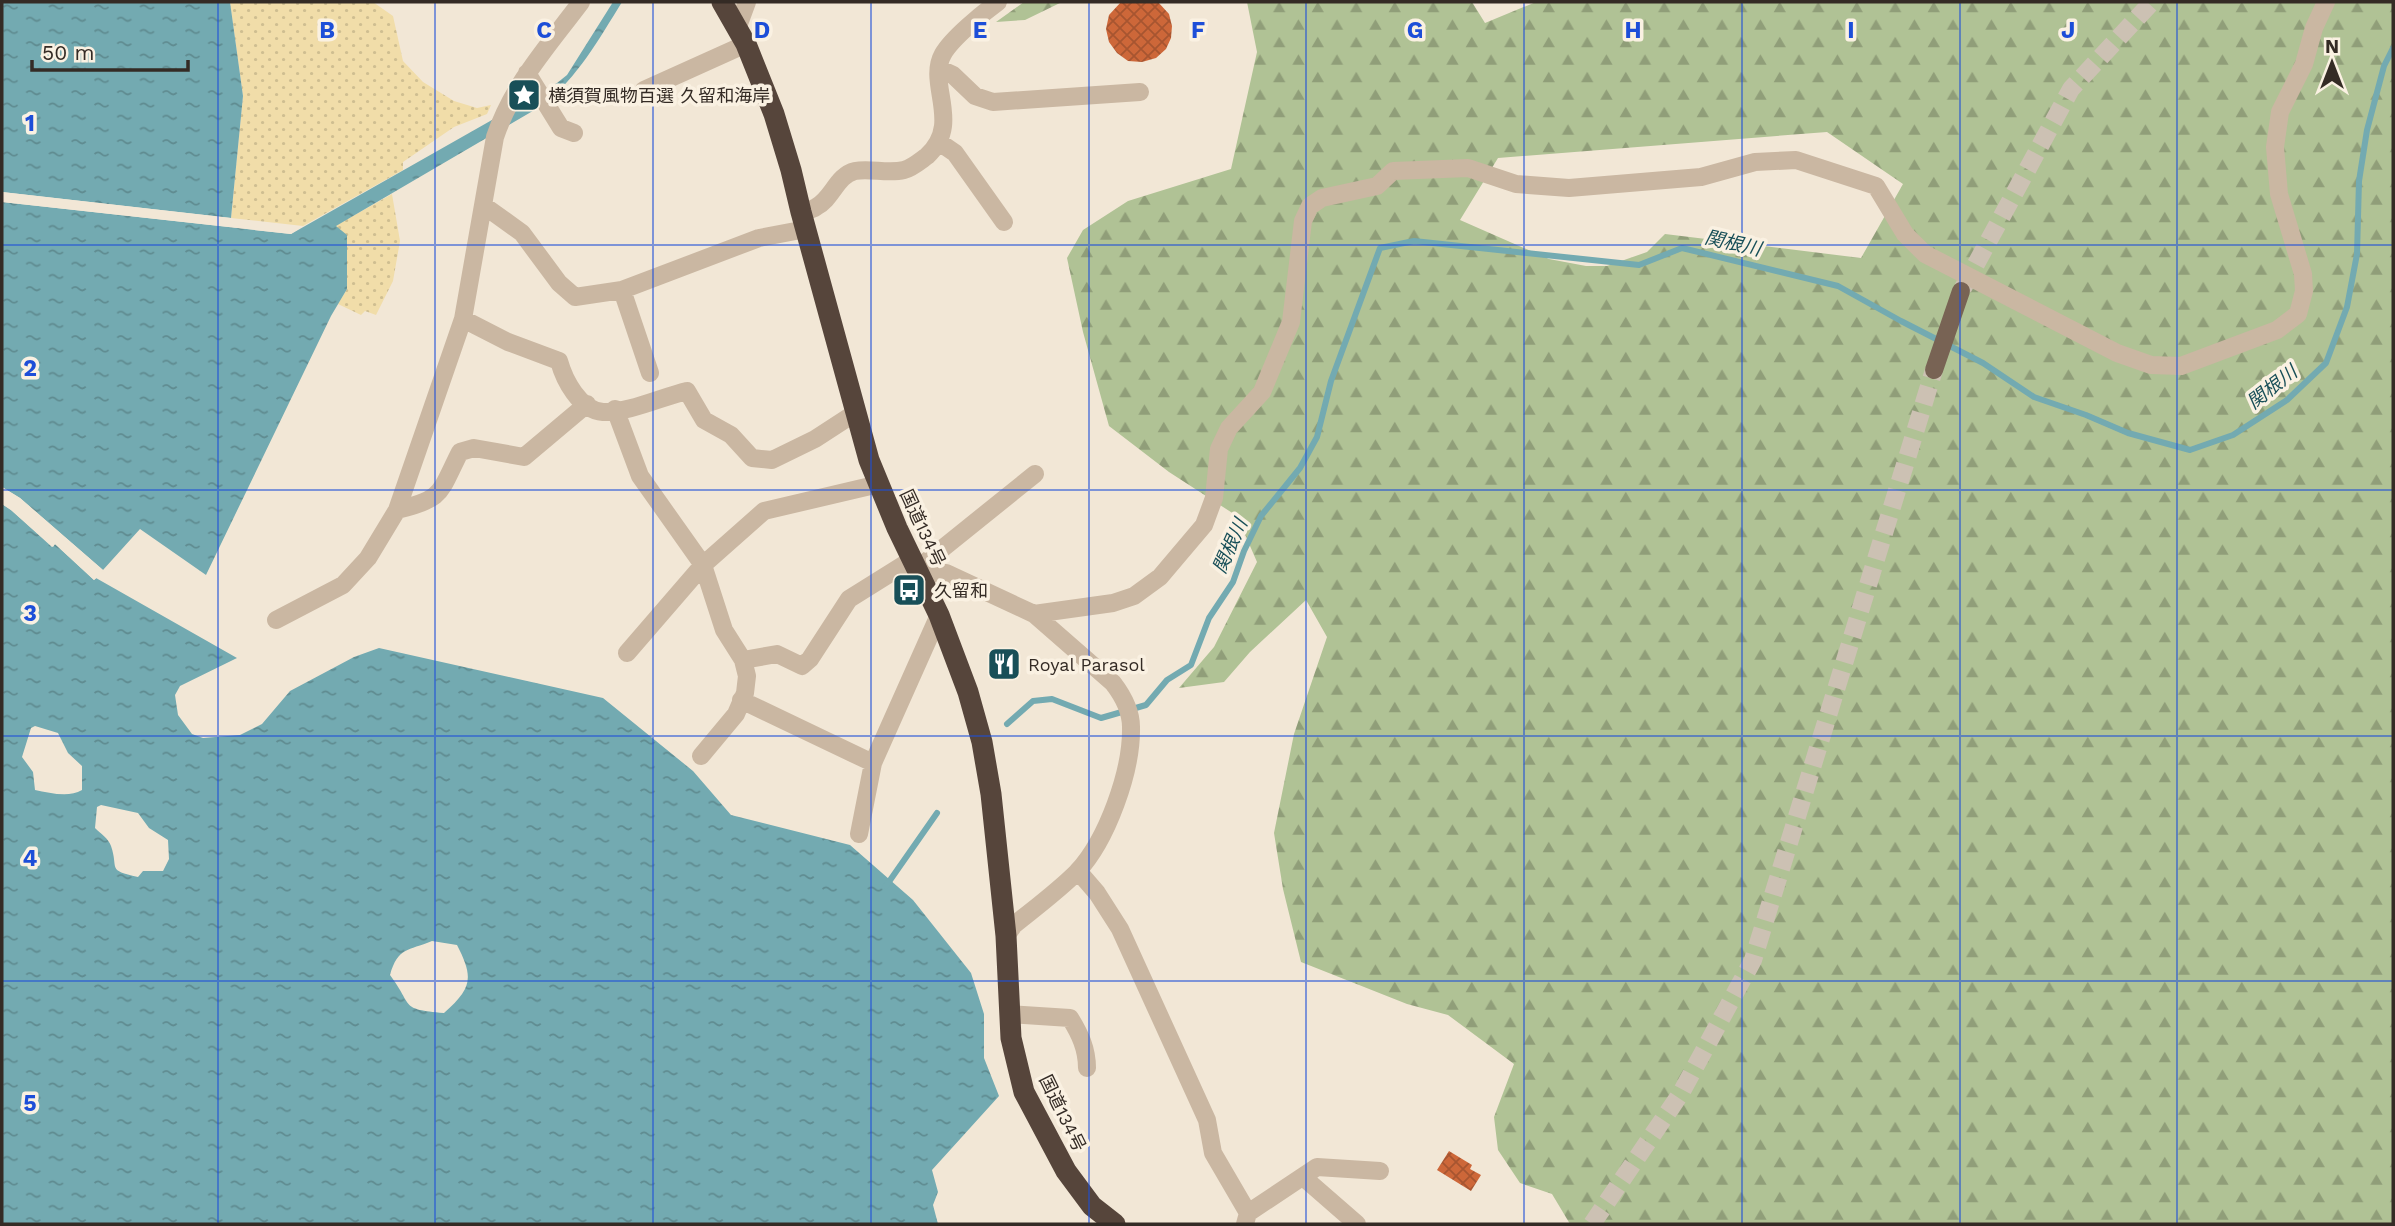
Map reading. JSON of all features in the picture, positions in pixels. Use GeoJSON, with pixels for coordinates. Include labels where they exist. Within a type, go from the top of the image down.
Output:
{"type":"FeatureCollection","features":[{"type":"Feature","properties":{"kind":"highway","name":"国道134号"},"geometry":{"type":"LineString","coordinates":[[722,2],[742,36],[774,114],[855,413],[879,485],[939,615],[968,692],[982,742],[991,794],[1006,936],[1011,1038],[1024,1092],[1066,1171],[1092,1206],[1115,1224]]}},
{"type":"Feature","properties":{"kind":"main road"},"geometry":{"type":"LineString","coordinates":[[1934,370],[1961,291]]}},
{"type":"Feature","properties":{"kind":"street"},"geometry":{"type":"LineString","coordinates":[[276,620],[343,585],[368,558],[397,510],[463,319],[495,137],[504,112],[527,73],[581,2]]}},
{"type":"Feature","properties":{"kind":"street"},"geometry":{"type":"LineString","coordinates":[[643,90],[742,36],[747,2]]}},
{"type":"Feature","properties":{"kind":"street"},"geometry":{"type":"LineString","coordinates":[[1034,614],[1113,603],[1134,596],[1160,577],[1204,525],[1214,498],[1219,449],[1229,428],[1262,392],[1291,322],[1303,221],[1310,206],[1322,198],[1377,186],[1393,171],[1468,168],[1517,184],[1569,188],[1701,177],[1755,162],[1796,160],[1876,186],[1905,234],[1925,254],[2117,353],[2151,365],[2181,366],[2277,330],[2298,313],[2304,292],[2303,274],[2279,194],[2275,147],[2280,112],[2304,64],[2314,28],[2326,2]]}},
{"type":"Feature","properties":{"kind":"street"},"geometry":{"type":"LineString","coordinates":[[483,205],[522,233],[559,283],[575,297],[622,290],[803,221],[843,178],[854,171],[905,170],[929,154],[939,142],[945,111],[940,69],[942,54],[984,5]]}},
{"type":"Feature","properties":{"kind":"street"},"geometry":{"type":"LineString","coordinates":[[940,69],[953,75],[975,96],[993,102],[1140,92]]}},
{"type":"Feature","properties":{"kind":"street"},"geometry":{"type":"LineString","coordinates":[[527,73],[561,128],[574,133]]}},
{"type":"Feature","properties":{"kind":"street"},"geometry":{"type":"LineString","coordinates":[[939,142],[955,153],[1004,222]]}},
{"type":"Feature","properties":{"kind":"street"},"geometry":{"type":"LineString","coordinates":[[622,290],[650,373]]}},
{"type":"Feature","properties":{"kind":"street"},"geometry":{"type":"LineString","coordinates":[[463,319],[508,342],[559,361],[565,380],[573,392],[601,412],[639,406],[659,397],[687,391],[704,421],[731,435],[752,458],[772,460],[816,439],[855,413]]}},
{"type":"Feature","properties":{"kind":"street"},"geometry":{"type":"LineString","coordinates":[[397,510],[421,505],[437,496],[460,453],[474,448],[524,457],[587,404]]}},
{"type":"Feature","properties":{"kind":"street"},"geometry":{"type":"LineString","coordinates":[[615,410],[640,476],[702,565],[724,630],[743,660],[747,676],[736,714],[701,756]]}},
{"type":"Feature","properties":{"kind":"street"},"geometry":{"type":"LineString","coordinates":[[743,660],[777,654],[802,666],[810,659],[849,599],[917,567],[1035,474]]}},
{"type":"Feature","properties":{"kind":"street"},"geometry":{"type":"LineString","coordinates":[[627,653],[702,565],[764,511],[879,485]]}},
{"type":"Feature","properties":{"kind":"street"},"geometry":{"type":"LineString","coordinates":[[917,567],[946,573],[1034,614],[1114,683],[1124,697],[1132,725],[1128,768],[1108,825],[1078,871],[1014,925],[1006,936]]}},
{"type":"Feature","properties":{"kind":"street"},"geometry":{"type":"LineString","coordinates":[[859,834],[873,763],[939,615]]}},
{"type":"Feature","properties":{"kind":"street"},"geometry":{"type":"LineString","coordinates":[[741,700],[873,763]]}},
{"type":"Feature","properties":{"kind":"street"},"geometry":{"type":"LineString","coordinates":[[1078,871],[1097,893],[1120,929],[1207,1120],[1213,1153],[1247,1219],[1317,1167],[1380,1171]]}},
{"type":"Feature","properties":{"kind":"street"},"geometry":{"type":"LineString","coordinates":[[1009,1014],[1070,1018],[1081,1036],[1087,1056],[1087,1068]]}},
{"type":"Feature","properties":{"kind":"street"},"geometry":{"type":"LineString","coordinates":[[1303,1177],[1357,1224]]}},
{"type":"Feature","properties":{"kind":"green space"},"geometry":{"type":"Polygon","coordinates":[[[1024,2],[1062,2],[1025,20],[996,22],[1024,2]]]}},
{"type":"Feature","properties":{"kind":"green space"},"geometry":{"type":"Polygon","coordinates":[[[1247,2],[1472,2],[1485,23],[1536,2],[2393,2],[2393,1224],[1570,1224],[1552,1194],[1520,1183],[1498,1150],[1494,1117],[1514,1064],[1448,1015],[1407,1004],[1301,962],[1283,889],[1274,833],[1294,734],[1327,637],[1306,600],[1250,652],[1224,682],[1179,688],[1214,647],[1257,562],[1237,516],[1169,472],[1109,426],[1083,332],[1067,258],[1083,230],[1128,201],[1231,169],[1257,52],[1247,2]],[[1827,132],[1498,158],[1460,220],[1549,259],[1586,266],[1607,266],[1647,252],[1665,234],[1861,258],[1903,184],[1827,132]]]}},
{"type":"Feature","properties":{"kind":"sand"},"geometry":{"type":"Polygon","coordinates":[[[230,2],[373,2],[393,16],[403,61],[423,82],[454,101],[477,108],[491,105],[487,114],[454,127],[403,162],[403,170],[303,226],[231,218],[243,96],[230,2]]]}},
{"type":"Feature","properties":{"kind":"sand"},"geometry":{"type":"Polygon","coordinates":[[[392,194],[400,241],[393,281],[376,315],[365,311],[361,315],[338,304],[347,289],[347,236],[335,226],[392,194]]]}},
{"type":"Feature","properties":{"kind":"water"},"geometry":{"type":"Polygon","coordinates":[[[2,2],[230,2],[243,96],[231,218],[2,192],[2,2]]]}},
{"type":"Feature","properties":{"kind":"water"},"geometry":{"type":"Polygon","coordinates":[[[613,2],[622,2],[577,70],[543,105],[336,226],[347,235],[347,289],[331,316],[206,575],[140,529],[103,570],[20,498],[2,487],[2,202],[291,234],[557,83],[567,75],[613,2]]]}},
{"type":"Feature","properties":{"kind":"water"},"geometry":{"type":"Polygon","coordinates":[[[2,504],[53,547],[55,544],[94,580],[96,578],[237,658],[180,686],[175,695],[178,715],[192,734],[203,738],[240,735],[262,724],[290,691],[354,657],[379,648],[603,698],[693,771],[731,815],[850,845],[913,900],[971,973],[984,1014],[984,1058],[999,1096],[932,1170],[938,1192],[933,1205],[938,1224],[2,1224],[2,504]],[[35,726],[31,728],[22,757],[33,772],[35,790],[65,794],[82,790],[82,766],[68,753],[58,733],[35,726]],[[101,805],[97,807],[95,828],[110,843],[118,870],[138,877],[143,871],[163,871],[169,859],[168,840],[149,828],[138,813],[101,805]],[[432,941],[400,955],[390,975],[413,1008],[444,1013],[460,996],[467,982],[466,966],[457,945],[432,941]]]}},
{"type":"Feature","properties":{"kind":"pier"},"geometry":{"type":"Polygon","coordinates":[[[2,192],[234,219],[230,222],[2,196],[2,192]]]}},
{"type":"Feature","properties":{"kind":"pier"},"geometry":{"type":"Polygon","coordinates":[[[2,199],[290,231],[303,226],[291,234],[2,202],[2,199]]]}},
{"type":"Feature","properties":{"kind":"pier"},"geometry":{"type":"Polygon","coordinates":[[[2,487],[20,498],[103,570],[101,573],[18,501],[2,491],[2,487]]]}},
{"type":"Feature","properties":{"kind":"pier"},"geometry":{"type":"Polygon","coordinates":[[[2,501],[14,507],[52,542],[57,541],[94,576],[99,576],[94,580],[55,544],[52,547],[2,504],[2,501]]]}},
{"type":"Feature","properties":{"kind":"building"},"geometry":{"type":"Polygon","coordinates":[[[1121,2],[1158,2],[1169,14],[1171,38],[1166,49],[1156,58],[1142,62],[1128,61],[1117,53],[1109,42],[1106,29],[1109,15],[1121,2]]]}},
{"type":"Feature","properties":{"kind":"building"},"geometry":{"type":"Polygon","coordinates":[[[1449,1151],[1472,1165],[1470,1169],[1481,1175],[1471,1191],[1437,1170],[1449,1151]]]}},
{"type":"Feature","properties":{"kind":"waterway","name":"関根川"},"geometry":{"type":"LineString","coordinates":[[1007,724],[1033,701],[1052,699],[1101,718],[1146,705],[1167,680],[1191,665],[1209,618],[1233,582],[1261,516],[1300,468],[1317,437],[1331,381],[1380,248],[1414,241],[1639,265],[1682,248],[1838,286],[1983,363],[2034,397],[2128,433],[2190,450],[2233,435],[2287,400],[2326,363],[2347,307],[2357,254],[2359,181],[2367,130],[2384,66],[2393,48]]}},
{"type":"Feature","properties":{"kind":"waterway","name":"関根川"},"geometry":{"type":"LineString","coordinates":[[886,886],[937,813]]}},
{"type":"Feature","properties":{"kind":"tunnel"},"geometry":{"type":"LineString","coordinates":[[1963,288],[2071,89],[2152,2]]}},
{"type":"Feature","properties":{"kind":"tunnel"},"geometry":{"type":"LineString","coordinates":[[1592,1224],[1681,1093],[1753,960],[1934,370]]}},
{"type":"Feature","properties":{"kind":"place","name":"横須賀風物百選 久留和海岸"},"geometry":{"type":"Point","coordinates":[524,95]}},
{"type":"Feature","properties":{"kind":"place","name":"久留和"},"geometry":{"type":"Point","coordinates":[909,590]}},
{"type":"Feature","properties":{"kind":"place","name":"Royal Parasol"},"geometry":{"type":"Point","coordinates":[1004,664]}}]}
